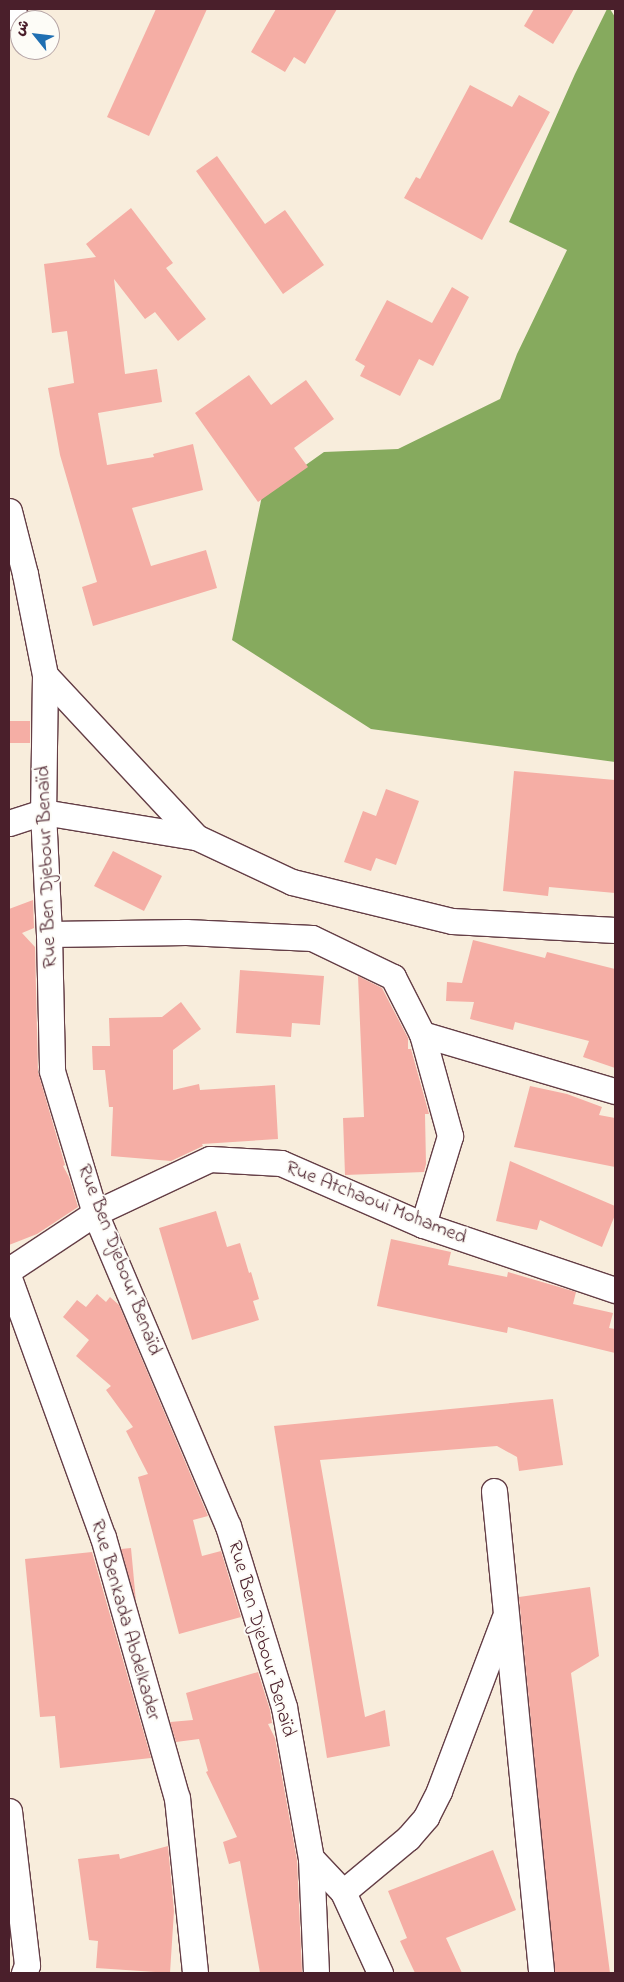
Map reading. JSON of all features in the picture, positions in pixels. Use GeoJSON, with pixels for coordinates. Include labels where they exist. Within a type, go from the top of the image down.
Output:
{"type":"FeatureCollection","features":[{"type":"Feature","properties":{"kind":"street"},"geometry":{"type":"LineString","coordinates":[[9,17],[14,9]]}},
{"type":"Feature","properties":{"kind":"street","name":"Rue Ben Djebour Benaïd"},"geometry":{"type":"LineString","coordinates":[[9,510],[26,574],[45,675],[43,812],[49,934],[52,1071],[96,1212],[228,1526],[284,1707],[311,1858]]}},
{"type":"Feature","properties":{"kind":"street"},"geometry":{"type":"LineString","coordinates":[[45,675],[196,837]]}},
{"type":"Feature","properties":{"kind":"street"},"geometry":{"type":"LineString","coordinates":[[9,823],[43,812],[196,837],[292,882],[452,921],[615,930]]}},
{"type":"Feature","properties":{"kind":"street"},"geometry":{"type":"LineString","coordinates":[[49,934],[186,932],[312,938],[393,977],[422,1034],[450,1136],[423,1226]]}},
{"type":"Feature","properties":{"kind":"street"},"geometry":{"type":"LineString","coordinates":[[422,1034],[615,1091]]}},
{"type":"Feature","properties":{"kind":"street","name":"Rue Atchaoui Mohamed"},"geometry":{"type":"LineString","coordinates":[[9,1270],[96,1212],[210,1159],[281,1163],[423,1226],[615,1290]]}},
{"type":"Feature","properties":{"kind":"street","name":"Rue Benkada Abdelkader"},"geometry":{"type":"LineString","coordinates":[[9,1278],[103,1537],[177,1798],[195,1973]]}},
{"type":"Feature","properties":{"kind":"street"},"geometry":{"type":"LineString","coordinates":[[494,1491],[541,1971]]}},
{"type":"Feature","properties":{"kind":"street"},"geometry":{"type":"LineString","coordinates":[[343,1892],[408,1838],[426,1817],[438,1791],[506,1614]]}},
{"type":"Feature","properties":{"kind":"street"},"geometry":{"type":"LineString","coordinates":[[9,1811],[27,1965],[24,1973]]}},
{"type":"Feature","properties":{"kind":"street"},"geometry":{"type":"LineString","coordinates":[[311,1858],[343,1892],[380,1973]]}},
{"type":"Feature","properties":{"kind":"street"},"geometry":{"type":"LineString","coordinates":[[311,1858],[316,1973]]}},
{"type":"Feature","properties":{"kind":"green space"},"geometry":{"type":"Polygon","coordinates":[[[607,9],[610,9],[615,17],[615,762],[371,729],[232,640],[262,496],[324,452],[398,449],[500,399],[517,354],[567,250],[509,222],[575,74],[607,9]]]}},
{"type":"Feature","properties":{"kind":"building"},"geometry":{"type":"Polygon","coordinates":[[[156,9],[207,9],[149,136],[107,117],[156,9]]]}},
{"type":"Feature","properties":{"kind":"building"},"geometry":{"type":"Polygon","coordinates":[[[276,9],[337,9],[305,64],[294,57],[285,72],[251,52],[276,9]]]}},
{"type":"Feature","properties":{"kind":"building"},"geometry":{"type":"Polygon","coordinates":[[[534,9],[574,9],[553,44],[524,26],[534,9]]]}},
{"type":"Feature","properties":{"kind":"building"},"geometry":{"type":"Polygon","coordinates":[[[470,85],[512,107],[519,95],[550,112],[482,240],[404,198],[416,177],[420,179],[470,85]]]}},
{"type":"Feature","properties":{"kind":"building"},"geometry":{"type":"Polygon","coordinates":[[[217,156],[265,224],[285,210],[324,265],[283,294],[196,171],[217,156]]]}},
{"type":"Feature","properties":{"kind":"building"},"geometry":{"type":"Polygon","coordinates":[[[131,208],[173,263],[166,268],[206,319],[178,341],[155,312],[145,319],[114,279],[125,374],[157,369],[162,402],[98,413],[107,465],[154,457],[153,454],[193,444],[203,490],[132,508],[151,566],[206,550],[217,588],[93,626],[82,587],[97,582],[60,455],[48,388],[74,383],[67,331],[52,333],[44,264],[96,257],[86,244],[131,208]]]}},
{"type":"Feature","properties":{"kind":"building"},"geometry":{"type":"Polygon","coordinates":[[[452,287],[469,297],[433,366],[419,359],[400,396],[360,376],[365,366],[355,360],[387,300],[432,323],[452,287]]]}},
{"type":"Feature","properties":{"kind":"building"},"geometry":{"type":"Polygon","coordinates":[[[249,375],[271,405],[306,380],[334,419],[294,448],[308,467],[258,502],[195,413],[249,375]]]}},
{"type":"Feature","properties":{"kind":"building"},"geometry":{"type":"Polygon","coordinates":[[[9,721],[30,721],[30,743],[9,743],[9,721]]]}},
{"type":"Feature","properties":{"kind":"building"},"geometry":{"type":"Polygon","coordinates":[[[514,771],[615,780],[615,893],[549,887],[548,896],[503,891],[514,771]]]}},
{"type":"Feature","properties":{"kind":"building"},"geometry":{"type":"Polygon","coordinates":[[[386,789],[419,801],[396,865],[376,858],[371,871],[344,862],[363,811],[376,816],[386,789]]]}},
{"type":"Feature","properties":{"kind":"building"},"geometry":{"type":"Polygon","coordinates":[[[113,851],[162,876],[144,911],[94,886],[113,851]]]}},
{"type":"Feature","properties":{"kind":"building"},"geometry":{"type":"Polygon","coordinates":[[[33,900],[34,928],[22,933],[35,947],[38,1072],[65,1165],[63,1166],[69,1177],[78,1207],[37,1234],[9,1245],[9,909],[33,900]]]}},
{"type":"Feature","properties":{"kind":"building"},"geometry":{"type":"Polygon","coordinates":[[[473,940],[545,958],[547,952],[615,969],[615,1068],[583,1057],[589,1041],[515,1022],[513,1030],[470,1019],[474,1002],[446,1001],[447,982],[462,983],[473,940]]]}},
{"type":"Feature","properties":{"kind":"building"},"geometry":{"type":"Polygon","coordinates":[[[240,970],[324,976],[320,1025],[292,1023],[291,1037],[236,1033],[240,970]]]}},
{"type":"Feature","properties":{"kind":"building"},"geometry":{"type":"Polygon","coordinates":[[[358,976],[382,988],[408,1038],[408,1049],[411,1049],[429,1114],[425,1114],[426,1164],[424,1172],[345,1175],[343,1118],[364,1117],[358,976]]]}},
{"type":"Feature","properties":{"kind":"building"},"geometry":{"type":"Polygon","coordinates":[[[181,1002],[201,1029],[173,1050],[173,1090],[199,1084],[200,1090],[275,1085],[278,1139],[202,1144],[203,1146],[171,1161],[111,1156],[113,1107],[109,1107],[105,1070],[93,1070],[92,1046],[110,1046],[109,1018],[162,1017],[181,1002]]]}},
{"type":"Feature","properties":{"kind":"building"},"geometry":{"type":"Polygon","coordinates":[[[530,1086],[567,1094],[602,1107],[599,1115],[615,1118],[615,1167],[514,1147],[530,1086]]]}},
{"type":"Feature","properties":{"kind":"building"},"geometry":{"type":"Polygon","coordinates":[[[510,1161],[615,1206],[615,1215],[602,1247],[540,1220],[537,1230],[496,1221],[510,1161]]]}},
{"type":"Feature","properties":{"kind":"building"},"geometry":{"type":"Polygon","coordinates":[[[216,1211],[227,1247],[240,1243],[259,1299],[253,1301],[259,1320],[192,1340],[159,1228],[216,1211]]]}},
{"type":"Feature","properties":{"kind":"building"},"geometry":{"type":"Polygon","coordinates":[[[391,1239],[451,1252],[448,1265],[507,1277],[508,1272],[576,1292],[573,1304],[613,1313],[609,1328],[615,1329],[615,1353],[508,1327],[507,1333],[377,1306],[391,1239]]]}},
{"type":"Feature","properties":{"kind":"building"},"geometry":{"type":"Polygon","coordinates":[[[97,1294],[106,1302],[110,1297],[119,1305],[208,1516],[193,1520],[202,1556],[221,1551],[241,1617],[179,1634],[138,1477],[148,1474],[126,1431],[133,1427],[106,1390],[111,1386],[76,1356],[89,1340],[63,1317],[77,1300],[86,1307],[97,1294]]]}},
{"type":"Feature","properties":{"kind":"building"},"geometry":{"type":"Polygon","coordinates":[[[553,1399],[563,1465],[519,1471],[517,1457],[497,1446],[320,1460],[365,1717],[385,1710],[390,1746],[327,1758],[274,1426],[553,1399]]]}},
{"type":"Feature","properties":{"kind":"building"},"geometry":{"type":"Polygon","coordinates":[[[131,1548],[136,1602],[121,1549],[131,1548]]]}},
{"type":"Feature","properties":{"kind":"building"},"geometry":{"type":"Polygon","coordinates":[[[92,1552],[151,1758],[60,1768],[55,1716],[40,1717],[25,1559],[92,1552]]]}},
{"type":"Feature","properties":{"kind":"building"},"geometry":{"type":"Polygon","coordinates":[[[590,1587],[599,1656],[571,1673],[610,1973],[555,1973],[519,1597],[590,1587]]]}},
{"type":"Feature","properties":{"kind":"building"},"geometry":{"type":"Polygon","coordinates":[[[258,1672],[270,1710],[272,1723],[268,1724],[275,1738],[297,1860],[302,1972],[296,1973],[260,1973],[240,1861],[229,1864],[223,1842],[237,1837],[206,1772],[208,1771],[199,1739],[176,1742],[170,1722],[193,1720],[186,1693],[258,1672]]]}},
{"type":"Feature","properties":{"kind":"building"},"geometry":{"type":"Polygon","coordinates":[[[168,1846],[174,1911],[170,1973],[96,1968],[98,1941],[89,1940],[78,1859],[119,1854],[120,1859],[168,1846]]]}},
{"type":"Feature","properties":{"kind":"building"},"geometry":{"type":"Polygon","coordinates":[[[493,1850],[516,1910],[446,1938],[462,1973],[415,1973],[400,1941],[407,1938],[388,1891],[493,1850]]]}}]}
